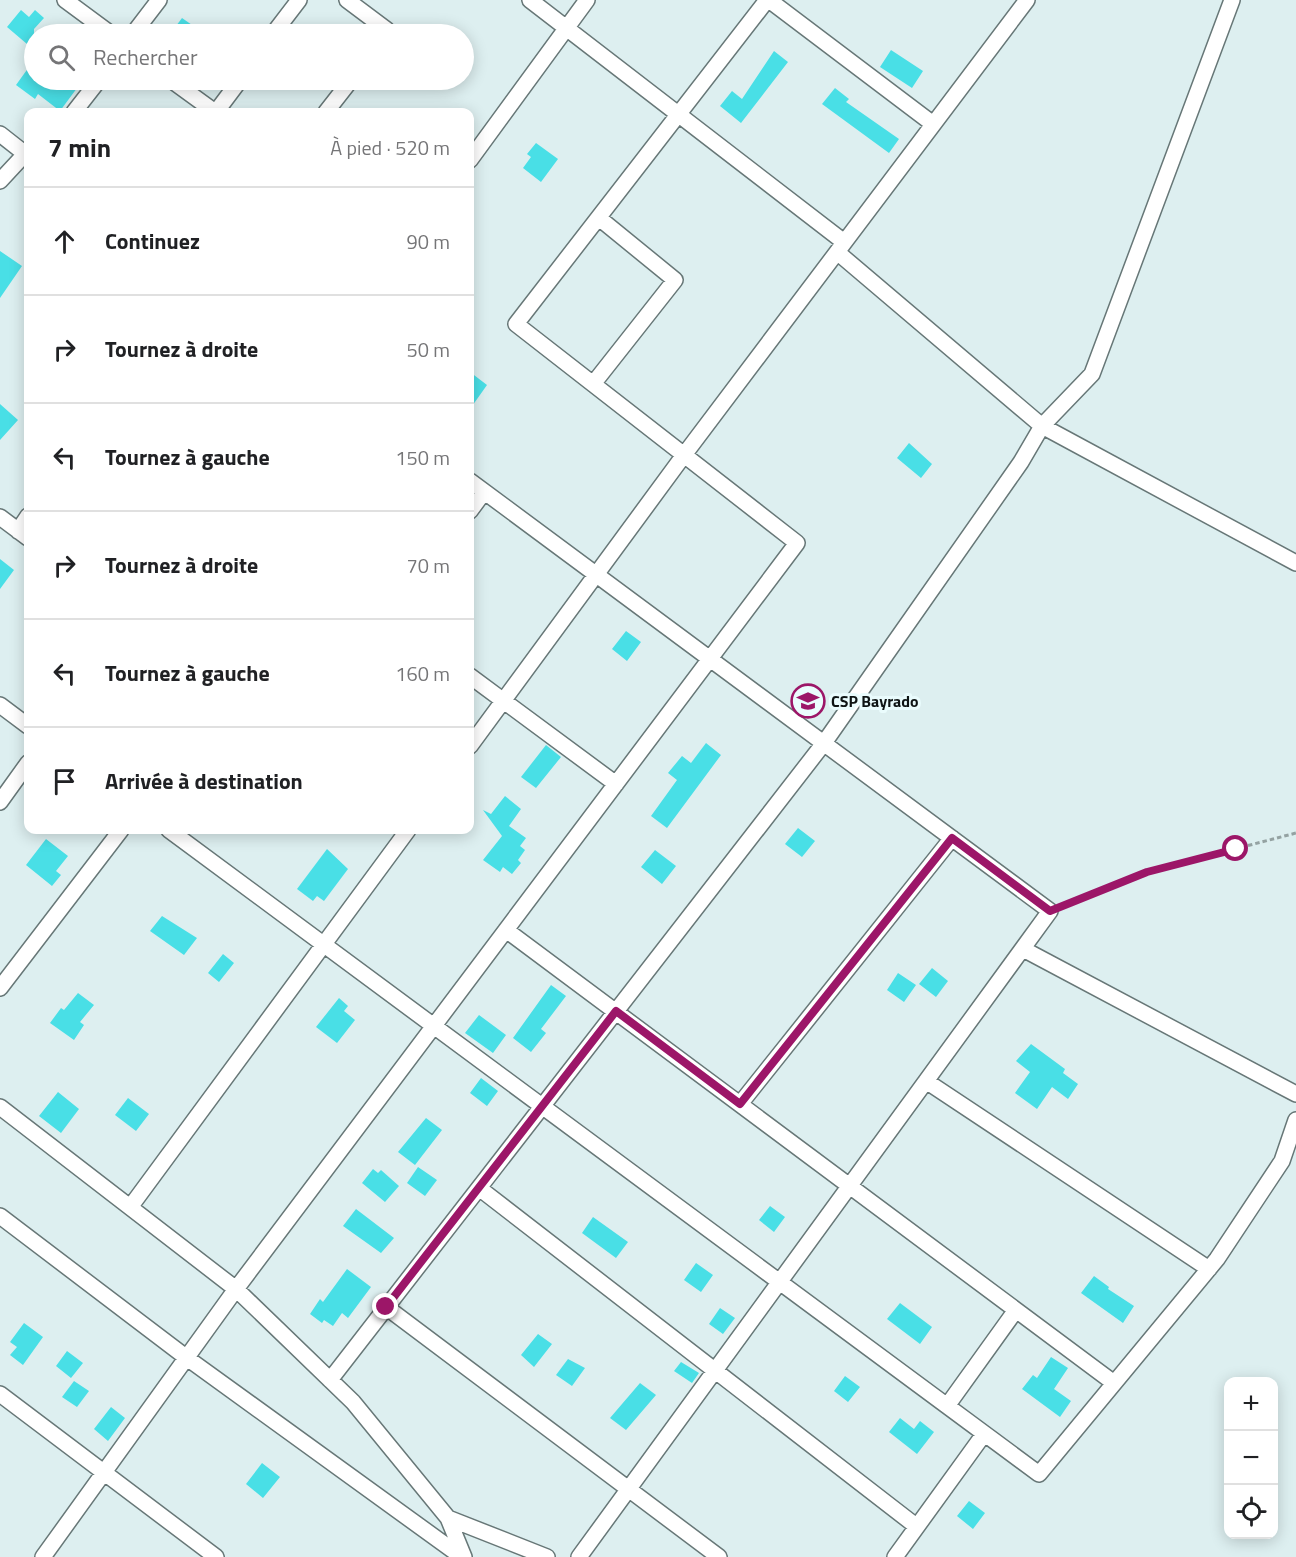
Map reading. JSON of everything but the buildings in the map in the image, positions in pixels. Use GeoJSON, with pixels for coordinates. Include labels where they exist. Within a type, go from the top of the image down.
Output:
{"type":"FeatureCollection","features":[{"type":"Feature","properties":{"kind":"street"},"geometry":{"type":"LineString","coordinates":[[65,0],[97,24]]}},
{"type":"Feature","properties":{"kind":"street"},"geometry":{"type":"LineString","coordinates":[[141,24],[159,0]]}},
{"type":"Feature","properties":{"kind":"street"},"geometry":{"type":"LineString","coordinates":[[280,24],[298,0]]}},
{"type":"Feature","properties":{"kind":"street"},"geometry":{"type":"LineString","coordinates":[[347,0],[379,24]]}},
{"type":"Feature","properties":{"kind":"street"},"geometry":{"type":"LineString","coordinates":[[530,0],[680,113],[840,247],[1042,426],[1296,563]]}},
{"type":"Feature","properties":{"kind":"street"},"geometry":{"type":"LineString","coordinates":[[474,155],[587,0]]}},
{"type":"Feature","properties":{"kind":"street"},"geometry":{"type":"LineString","coordinates":[[43,1557],[236,1289],[797,543],[516,324],[768,0],[933,124]]}},
{"type":"Feature","properties":{"kind":"street"},"geometry":{"type":"LineString","coordinates":[[474,735],[503,701],[595,574],[1027,0]]}},
{"type":"Feature","properties":{"kind":"street"},"geometry":{"type":"LineString","coordinates":[[330,1380],[824,743],[1021,462],[1042,426],[1092,374],[1232,0]]}},
{"type":"Feature","properties":{"kind":"street"},"geometry":{"type":"LineString","coordinates":[[77,108],[91,90]]}},
{"type":"Feature","properties":{"kind":"street"},"geometry":{"type":"LineString","coordinates":[[185,90],[210,108]]}},
{"type":"Feature","properties":{"kind":"street"},"geometry":{"type":"LineString","coordinates":[[219,108],[232,90]]}},
{"type":"Feature","properties":{"kind":"street"},"geometry":{"type":"LineString","coordinates":[[329,108],[343,90]]}},
{"type":"Feature","properties":{"kind":"street"},"geometry":{"type":"LineString","coordinates":[[0,134],[24,153]]}},
{"type":"Feature","properties":{"kind":"street"},"geometry":{"type":"LineString","coordinates":[[0,181],[24,158]]}},
{"type":"Feature","properties":{"kind":"street"},"geometry":{"type":"LineString","coordinates":[[593,384],[675,280],[599,218]]}},
{"type":"Feature","properties":{"kind":"street"},"geometry":{"type":"LineString","coordinates":[[474,485],[1050,911],[579,1557]]}},
{"type":"Feature","properties":{"kind":"street"},"geometry":{"type":"LineString","coordinates":[[474,506],[484,492]]}},
{"type":"Feature","properties":{"kind":"street"},"geometry":{"type":"LineString","coordinates":[[0,517],[23,534]]}},
{"type":"Feature","properties":{"kind":"street"},"geometry":{"type":"LineString","coordinates":[[474,679],[616,784]]}},
{"type":"Feature","properties":{"kind":"street"},"geometry":{"type":"LineString","coordinates":[[0,705],[24,723]]}},
{"type":"Feature","properties":{"kind":"street"},"geometry":{"type":"LineString","coordinates":[[0,802],[24,769]]}},
{"type":"Feature","properties":{"kind":"street"},"geometry":{"type":"LineString","coordinates":[[0,988],[118,834]]}},
{"type":"Feature","properties":{"kind":"street"},"geometry":{"type":"LineString","coordinates":[[174,834],[1039,1474],[1209,1269],[1282,1161],[1296,1120]]}},
{"type":"Feature","properties":{"kind":"street"},"geometry":{"type":"LineString","coordinates":[[131,1206],[405,834]]}},
{"type":"Feature","properties":{"kind":"street"},"geometry":{"type":"LineString","coordinates":[[740,1104],[952,838]]}},
{"type":"Feature","properties":{"kind":"street"},"geometry":{"type":"LineString","coordinates":[[506,930],[1114,1383]]}},
{"type":"Feature","properties":{"kind":"street"},"geometry":{"type":"LineString","coordinates":[[1023,949],[1296,1094]]}},
{"type":"Feature","properties":{"kind":"street"},"geometry":{"type":"LineString","coordinates":[[926,1081],[1209,1269]]}},
{"type":"Feature","properties":{"kind":"street"},"geometry":{"type":"LineString","coordinates":[[0,1107],[236,1289],[353,1402],[448,1518],[463,1557]]}},
{"type":"Feature","properties":{"kind":"street"},"geometry":{"type":"LineString","coordinates":[[479,1188],[916,1526]]}},
{"type":"Feature","properties":{"kind":"street"},"geometry":{"type":"LineString","coordinates":[[0,1216],[187,1358],[463,1557]]}},
{"type":"Feature","properties":{"kind":"street"},"geometry":{"type":"LineString","coordinates":[[386,1307],[719,1557]]}},
{"type":"Feature","properties":{"kind":"street"},"geometry":{"type":"LineString","coordinates":[[947,1406],[1016,1310]]}},
{"type":"Feature","properties":{"kind":"street"},"geometry":{"type":"LineString","coordinates":[[0,1394],[216,1557]]}},
{"type":"Feature","properties":{"kind":"street"},"geometry":{"type":"LineString","coordinates":[[895,1557],[984,1434]]}},
{"type":"Feature","properties":{"kind":"street"},"geometry":{"type":"LineString","coordinates":[[448,1518],[547,1557]]}},
{"type":"Feature","properties":{"kind":"path"},"geometry":{"type":"LineString","coordinates":[[1050,911],[1147,872],[1296,833]]}},
{"type":"Feature","properties":{"kind":"place","name":"CSP Bayrado"},"geometry":{"type":"Point","coordinates":[808,701]}},
{"type":"Feature","properties":{"kind":"route"},"geometry":{"type":"LineString","coordinates":[[386,1307],[616,1011],[740,1104],[952,838],[1050,911],[1147,872],[1236,849]]}}]}
